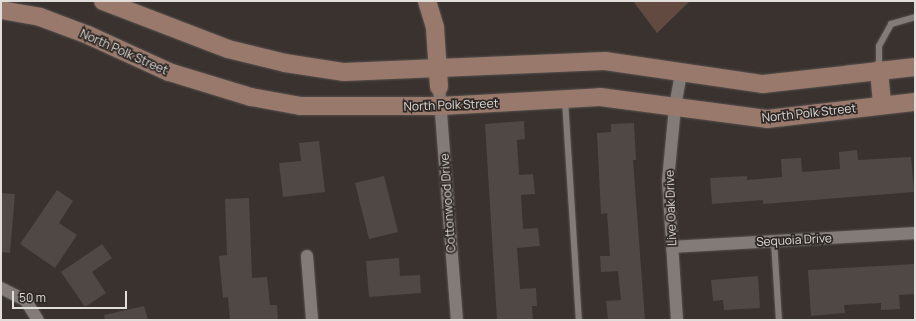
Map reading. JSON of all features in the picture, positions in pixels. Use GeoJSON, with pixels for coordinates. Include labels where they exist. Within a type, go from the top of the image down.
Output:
{"type":"FeatureCollection","features":[{"type":"Feature","properties":{"kind":"main road"},"geometry":{"type":"LineString","coordinates":[[103,1],[228,49],[285,63],[344,72],[605,61],[763,84],[915,67]]}},
{"type":"Feature","properties":{"kind":"main road"},"geometry":{"type":"LineString","coordinates":[[427,1],[435,28],[439,87]]}},
{"type":"Feature","properties":{"kind":"main road","name":"North Polk Street"},"geometry":{"type":"LineString","coordinates":[[1,10],[40,17],[88,35],[169,72],[251,97],[301,106],[335,108],[441,106],[600,97],[767,119],[915,102]]}},
{"type":"Feature","properties":{"kind":"main road"},"geometry":{"type":"LineString","coordinates":[[879,70],[882,105]]}},
{"type":"Feature","properties":{"kind":"street","name":"Live Oak Drive"},"geometry":{"type":"LineString","coordinates":[[677,320],[668,180],[674,107],[681,72]]}},
{"type":"Feature","properties":{"kind":"street","name":"Cottonwood Drive"},"geometry":{"type":"LineString","coordinates":[[439,87],[457,320]]}},
{"type":"Feature","properties":{"kind":"street","name":"Sequoia Drive"},"geometry":{"type":"LineString","coordinates":[[672,247],[915,233]]}},
{"type":"Feature","properties":{"kind":"street"},"geometry":{"type":"LineString","coordinates":[[307,256],[312,320]]}},
{"type":"Feature","properties":{"kind":"street"},"geometry":{"type":"LineString","coordinates":[[1,288],[26,301],[38,320]]}},
{"type":"Feature","properties":{"kind":"lane"},"geometry":{"type":"LineString","coordinates":[[879,70],[879,46],[890,24],[915,16]]}},
{"type":"Feature","properties":{"kind":"lane"},"geometry":{"type":"LineString","coordinates":[[565,100],[579,320]]}},
{"type":"Feature","properties":{"kind":"lane"},"geometry":{"type":"LineString","coordinates":[[774,241],[779,320]]}},
{"type":"Feature","properties":{"kind":"shaded area"},"geometry":{"type":"Polygon","coordinates":[[[633,1],[690,1],[657,33],[633,1]]]}},
{"type":"Feature","properties":{"kind":"building"},"geometry":{"type":"Polygon","coordinates":[[[524,121],[525,139],[517,140],[519,175],[533,174],[535,194],[521,195],[523,229],[538,228],[540,246],[517,248],[520,289],[536,288],[537,306],[532,306],[533,320],[497,320],[485,124],[524,121]]]}},
{"type":"Feature","properties":{"kind":"building"},"geometry":{"type":"Polygon","coordinates":[[[634,123],[636,160],[633,160],[645,320],[608,320],[606,301],[621,300],[618,271],[601,272],[600,256],[610,256],[607,213],[601,214],[597,133],[611,132],[611,124],[634,123]]]}},
{"type":"Feature","properties":{"kind":"building"},"geometry":{"type":"Polygon","coordinates":[[[319,141],[325,192],[283,197],[279,163],[301,161],[299,143],[319,141]]]}},
{"type":"Feature","properties":{"kind":"building"},"geometry":{"type":"Polygon","coordinates":[[[857,150],[858,160],[911,157],[914,192],[763,204],[763,200],[712,204],[710,178],[747,176],[747,180],[782,177],[781,159],[801,158],[802,172],[840,169],[839,152],[857,150]]]}},
{"type":"Feature","properties":{"kind":"building"},"geometry":{"type":"Polygon","coordinates":[[[384,176],[398,232],[369,239],[355,183],[384,176]]]}},
{"type":"Feature","properties":{"kind":"building"},"geometry":{"type":"Polygon","coordinates":[[[57,190],[73,201],[59,223],[77,235],[55,268],[20,244],[57,190]]]}},
{"type":"Feature","properties":{"kind":"building"},"geometry":{"type":"Polygon","coordinates":[[[1,193],[15,194],[10,253],[1,252],[1,193]]]}},
{"type":"Feature","properties":{"kind":"building"},"geometry":{"type":"Polygon","coordinates":[[[249,198],[252,278],[267,277],[270,305],[277,305],[278,320],[230,320],[228,297],[223,298],[219,256],[227,255],[225,199],[249,198]]]}},
{"type":"Feature","properties":{"kind":"building"},"geometry":{"type":"Polygon","coordinates":[[[102,244],[112,258],[92,272],[106,293],[85,307],[61,272],[102,244]]]}},
{"type":"Feature","properties":{"kind":"building"},"geometry":{"type":"Polygon","coordinates":[[[399,258],[400,276],[420,275],[421,293],[369,297],[366,261],[399,258]]]}},
{"type":"Feature","properties":{"kind":"building"},"geometry":{"type":"Polygon","coordinates":[[[915,264],[915,294],[899,295],[900,309],[881,310],[881,303],[844,305],[845,313],[811,316],[808,270],[915,264]]]}},
{"type":"Feature","properties":{"kind":"building"},"geometry":{"type":"Polygon","coordinates":[[[758,276],[760,308],[724,310],[723,300],[713,301],[711,280],[758,276]]]}},
{"type":"Feature","properties":{"kind":"building"},"geometry":{"type":"Polygon","coordinates":[[[144,306],[148,320],[105,320],[104,315],[144,306]]]}}]}
